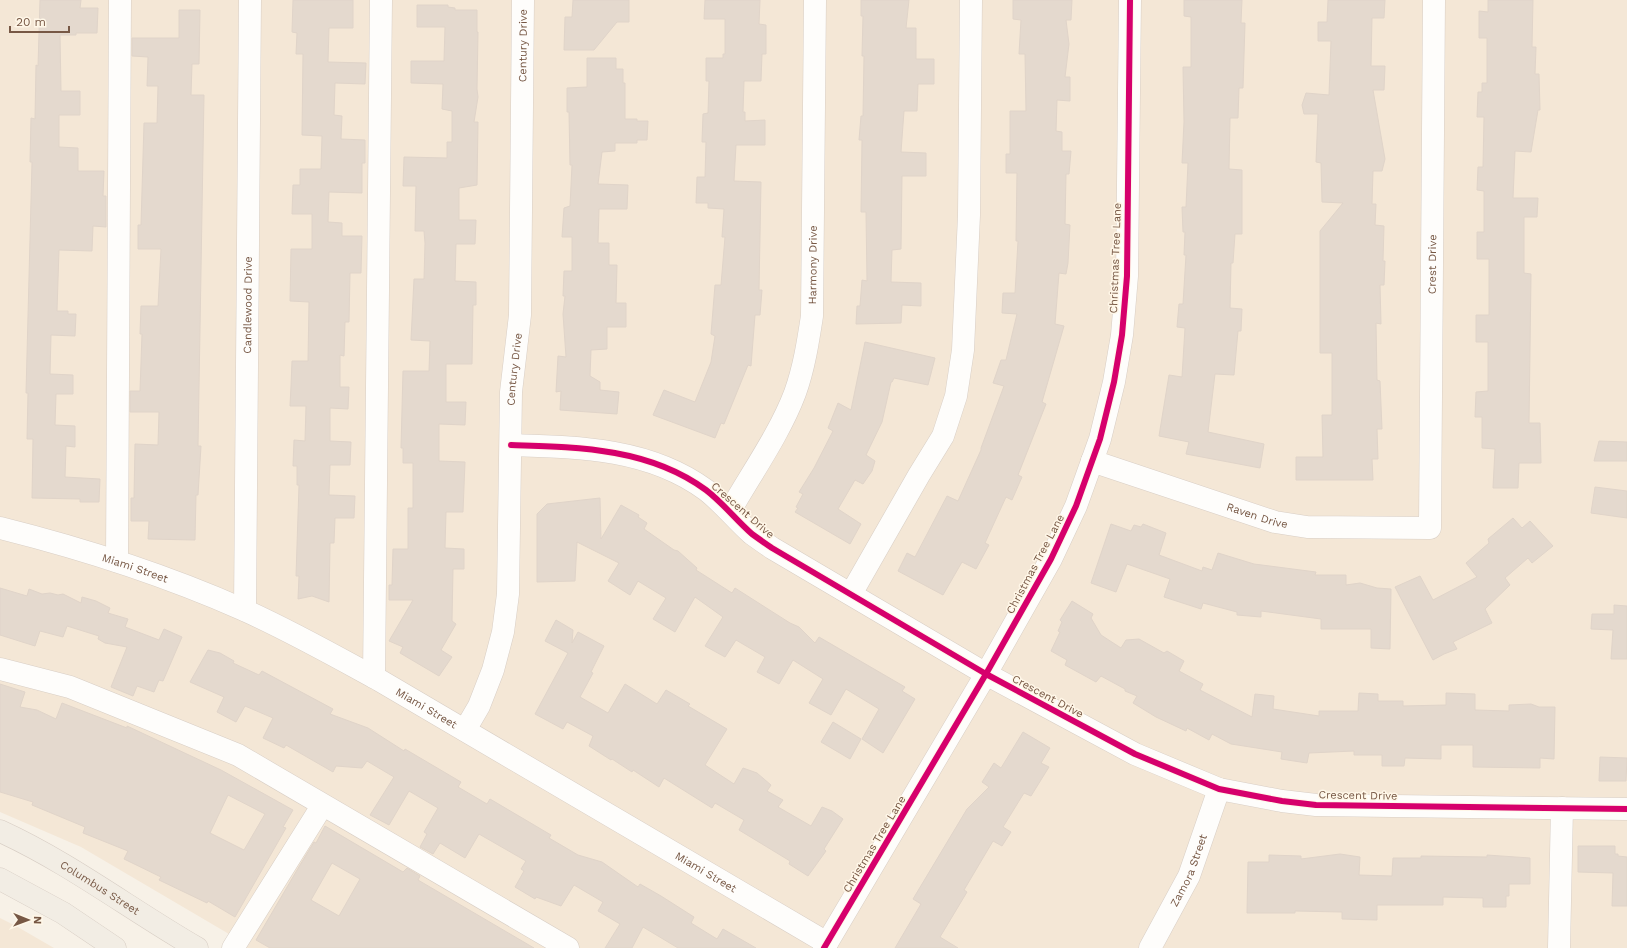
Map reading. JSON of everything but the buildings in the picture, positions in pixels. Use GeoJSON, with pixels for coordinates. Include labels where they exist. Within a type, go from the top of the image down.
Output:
{"type":"FeatureCollection","features":[{"type":"Feature","properties":{"kind":"main road","name":"Columbus Street"},"geometry":{"type":"LineString","coordinates":[[0,831],[28,844],[85,876],[155,924],[197,948]]}},
{"type":"Feature","properties":{"kind":"main road"},"geometry":{"type":"LineString","coordinates":[[0,879],[63,913],[115,948]]}},
{"type":"Feature","properties":{"kind":"street"},"geometry":{"type":"LineString","coordinates":[[117,560],[120,0]]}},
{"type":"Feature","properties":{"kind":"street","name":"Candlewood Drive"},"geometry":{"type":"LineString","coordinates":[[245,610],[250,0]]}},
{"type":"Feature","properties":{"kind":"street"},"geometry":{"type":"LineString","coordinates":[[374,677],[381,0]]}},
{"type":"Feature","properties":{"kind":"street","name":"Century Drive"},"geometry":{"type":"LineString","coordinates":[[465,730],[479,706],[493,670],[503,632],[508,594],[511,392],[520,315],[523,0]]}},
{"type":"Feature","properties":{"kind":"street","name":"Harmony Drive"},"geometry":{"type":"LineString","coordinates":[[730,511],[778,428],[794,394],[806,358],[812,316],[815,0]]}},
{"type":"Feature","properties":{"kind":"street"},"geometry":{"type":"LineString","coordinates":[[851,594],[943,436],[956,396],[963,350],[969,215],[971,0]]}},
{"type":"Feature","properties":{"kind":"street","name":"Christmas Tree Lane"},"geometry":{"type":"LineString","coordinates":[[826,946],[986,674],[1051,559],[1076,506],[1100,439],[1114,382],[1122,335],[1127,276],[1130,0]]}},
{"type":"Feature","properties":{"kind":"street","name":"Crest Drive"},"geometry":{"type":"LineString","coordinates":[[1430,528],[1434,0]]}},
{"type":"Feature","properties":{"kind":"street","name":"Crescent Drive"},"geometry":{"type":"LineString","coordinates":[[510,445],[575,447],[614,452],[650,462],[680,475],[705,490],[730,511],[752,534],[772,548],[986,674],[1135,754],[1219,789],[1282,801],[1316,805],[1627,809]]}},
{"type":"Feature","properties":{"kind":"street","name":"Raven Drive"},"geometry":{"type":"LineString","coordinates":[[1092,461],[1276,522],[1307,527],[1430,528]]}},
{"type":"Feature","properties":{"kind":"street","name":"Miami Street"},"geometry":{"type":"LineString","coordinates":[[0,528],[117,560],[175,581],[245,610],[310,642],[465,730],[826,946]]}},
{"type":"Feature","properties":{"kind":"street"},"geometry":{"type":"LineString","coordinates":[[0,670],[70,688],[231,752],[568,948]]}},
{"type":"Feature","properties":{"kind":"street","name":"Zamora Street"},"geometry":{"type":"LineString","coordinates":[[1150,948],[1189,876],[1219,789]]}},
{"type":"Feature","properties":{"kind":"street"},"geometry":{"type":"LineString","coordinates":[[233,948],[322,806]]}},
{"type":"Feature","properties":{"kind":"street"},"geometry":{"type":"LineString","coordinates":[[1559,948],[1562,808]]}},
{"type":"Feature","properties":{"kind":"shaded area"},"geometry":{"type":"Polygon","coordinates":[[[0,0],[1627,0],[1627,948],[246,948],[236,928],[229,934],[81,847],[0,812],[0,0]]]}},
{"type":"Feature","properties":{"kind":"shaded area"},"geometry":{"type":"Polygon","coordinates":[[[0,918],[16,926],[54,948],[0,948],[0,918]]]}},
{"type":"Feature","properties":{"kind":"cycle path"},"geometry":{"type":"LineString","coordinates":[[824,948],[986,674],[1051,559],[1076,506],[1100,439],[1114,382],[1122,335],[1127,276],[1130,0]]}},
{"type":"Feature","properties":{"kind":"cycle path"},"geometry":{"type":"LineString","coordinates":[[511,445],[562,447],[612,452],[637,458],[684,476],[706,490],[752,534],[772,548],[986,674],[1135,754],[1219,789],[1282,801],[1316,805],[1627,809]]}}]}
